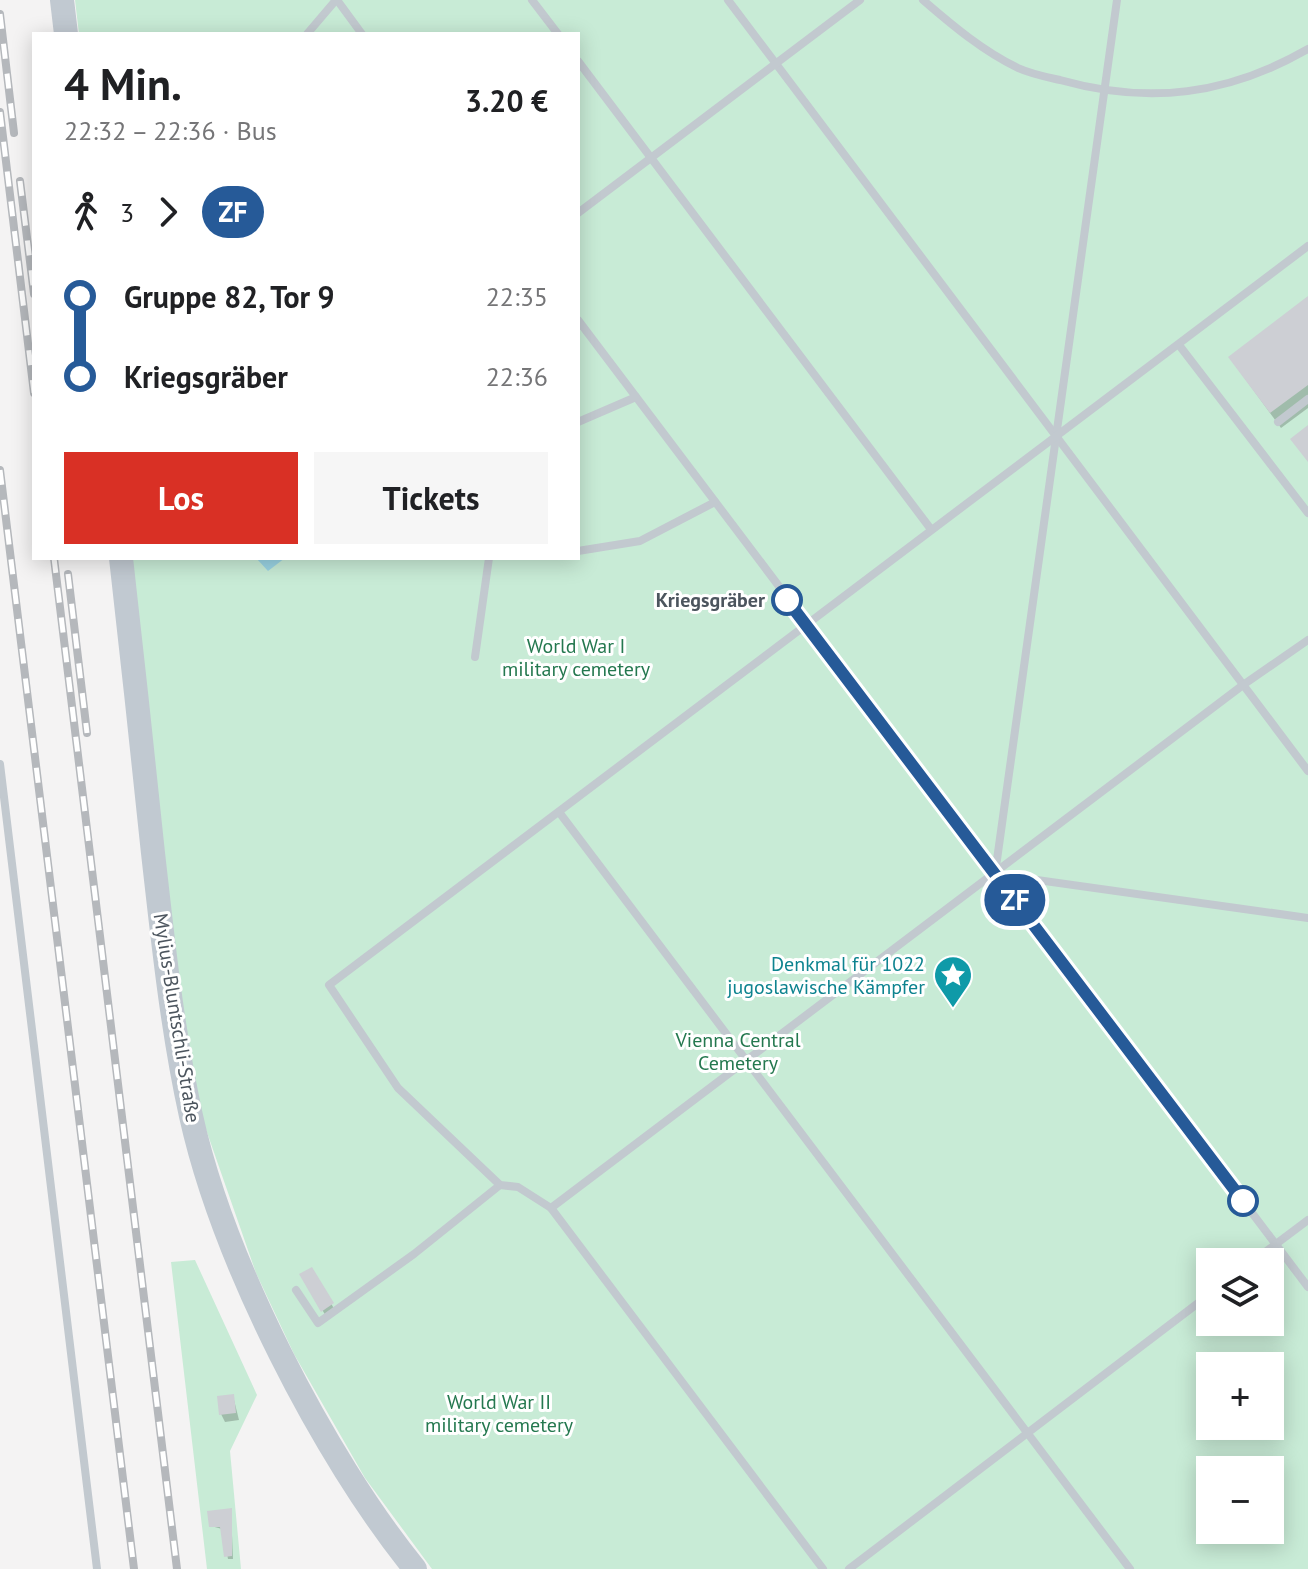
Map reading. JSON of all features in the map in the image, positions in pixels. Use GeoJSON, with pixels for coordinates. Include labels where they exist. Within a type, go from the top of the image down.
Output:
{"type":"FeatureCollection","features":[{"type":"Feature","properties":{"kind":"street"},"geometry":{"type":"LineString","coordinates":[[62,0],[66,32]]}},
{"type":"Feature","properties":{"kind":"street","name":"Mylius-Bluntschli-Straße"},"geometry":{"type":"LineString","coordinates":[[121,560],[167,974],[191,1118],[238,1257],[293,1376],[342,1467],[415,1569]]}},
{"type":"Feature","properties":{"kind":"lane"},"geometry":{"type":"LineString","coordinates":[[309,32],[336,0],[360,32]]}},
{"type":"Feature","properties":{"kind":"lane"},"geometry":{"type":"LineString","coordinates":[[532,0],[556,32]]}},
{"type":"Feature","properties":{"kind":"lane"},"geometry":{"type":"LineString","coordinates":[[728,0],[1308,771]]}},
{"type":"Feature","properties":{"kind":"lane"},"geometry":{"type":"LineString","coordinates":[[580,211],[860,0]]}},
{"type":"Feature","properties":{"kind":"lane"},"geometry":{"type":"LineString","coordinates":[[923,0],[963,34],[1020,69],[1104,93],[1187,94],[1269,71],[1308,49]]}},
{"type":"Feature","properties":{"kind":"lane"},"geometry":{"type":"LineString","coordinates":[[995,874],[1117,0]]}},
{"type":"Feature","properties":{"kind":"lane"},"geometry":{"type":"LineString","coordinates":[[580,64],[930,528]]}},
{"type":"Feature","properties":{"kind":"lane"},"geometry":{"type":"LineString","coordinates":[[823,1569],[551,1208],[518,1187],[500,1185],[398,1088],[329,985],[930,528],[1056,438],[1308,246]]}},
{"type":"Feature","properties":{"kind":"lane"},"geometry":{"type":"LineString","coordinates":[[580,323],[1308,1287]]}},
{"type":"Feature","properties":{"kind":"lane"},"geometry":{"type":"LineString","coordinates":[[1179,345],[1308,513]]}},
{"type":"Feature","properties":{"kind":"lane"},"geometry":{"type":"LineString","coordinates":[[580,421],[636,397]]}},
{"type":"Feature","properties":{"kind":"lane"},"geometry":{"type":"LineString","coordinates":[[1278,422],[1308,399]]}},
{"type":"Feature","properties":{"kind":"lane"},"geometry":{"type":"LineString","coordinates":[[580,551],[640,541],[715,502]]}},
{"type":"Feature","properties":{"kind":"lane"},"geometry":{"type":"LineString","coordinates":[[475,657],[489,560]]}},
{"type":"Feature","properties":{"kind":"lane"},"geometry":{"type":"LineString","coordinates":[[551,1208],[1243,685],[1308,640]]}},
{"type":"Feature","properties":{"kind":"lane"},"geometry":{"type":"LineString","coordinates":[[0,764],[97,1569]]}},
{"type":"Feature","properties":{"kind":"lane"},"geometry":{"type":"LineString","coordinates":[[559,812],[1130,1569]]}},
{"type":"Feature","properties":{"kind":"lane"},"geometry":{"type":"LineString","coordinates":[[995,874],[1308,918]]}},
{"type":"Feature","properties":{"kind":"lane"},"geometry":{"type":"LineString","coordinates":[[296,1290],[318,1323],[414,1254],[500,1185]]}},
{"type":"Feature","properties":{"kind":"lane"},"geometry":{"type":"LineString","coordinates":[[1271,1248],[1308,1220]]}},
{"type":"Feature","properties":{"kind":"lane"},"geometry":{"type":"LineString","coordinates":[[849,1569],[1196,1305]]}},
{"type":"Feature","properties":{"kind":"green space","name":"Vienna Central Cemetery"},"geometry":{"type":"Polygon","coordinates":[[[75,0],[1308,0],[1308,1569],[432,1569],[365,1478],[294,1354],[256,1273],[202,1118],[174,972],[131,560],[580,560],[580,32],[79,32],[75,0]]]}},
{"type":"Feature","properties":{"kind":"green space"},"geometry":{"type":"Polygon","coordinates":[[[195,1260],[257,1395],[230,1451],[241,1569],[207,1569],[171,1262],[195,1260]]]}},
{"type":"Feature","properties":{"kind":"water"},"geometry":{"type":"Polygon","coordinates":[[[258,560],[282,560],[268,571],[258,560]]]}},
{"type":"Feature","properties":{"kind":"building"},"geometry":{"type":"Polygon","coordinates":[[[1308,296],[1308,385],[1270,413],[1228,357],[1308,296]]]}},
{"type":"Feature","properties":{"kind":"building"},"geometry":{"type":"Polygon","coordinates":[[[1308,425],[1308,462],[1290,439],[1308,425]]]}},
{"type":"Feature","properties":{"kind":"building"},"geometry":{"type":"Polygon","coordinates":[[[312,1267],[334,1303],[321,1312],[299,1274],[312,1267]]]}},
{"type":"Feature","properties":{"kind":"building"},"geometry":{"type":"Polygon","coordinates":[[[234,1394],[236,1413],[219,1415],[217,1396],[234,1394]]]}},
{"type":"Feature","properties":{"kind":"building"},"geometry":{"type":"Polygon","coordinates":[[[232,1508],[232,1556],[224,1557],[220,1527],[209,1527],[207,1511],[232,1508]]]}},
{"type":"Feature","properties":{"kind":"railway"},"geometry":{"type":"LineString","coordinates":[[0,14],[14,133]]}},
{"type":"Feature","properties":{"kind":"railway"},"geometry":{"type":"LineString","coordinates":[[0,112],[32,376]]}},
{"type":"Feature","properties":{"kind":"railway"},"geometry":{"type":"LineString","coordinates":[[20,181],[32,278]]}},
{"type":"Feature","properties":{"kind":"railway"},"geometry":{"type":"LineString","coordinates":[[0,470],[134,1569]]}},
{"type":"Feature","properties":{"kind":"railway"},"geometry":{"type":"LineString","coordinates":[[54,560],[177,1569]]}},
{"type":"Feature","properties":{"kind":"railway"},"geometry":{"type":"LineString","coordinates":[[68,574],[87,733]]}},
{"type":"Feature","properties":{"kind":"bus line","name":"ZF"},"geometry":{"type":"LineString","coordinates":[[787,600],[1243,1201]]}},
{"type":"Feature","properties":{"kind":"place","name":"Kriegsgräber"},"geometry":{"type":"Point","coordinates":[787,600]}},
{"type":"Feature","properties":{"kind":"place","name":"Denkmal für 1022 jugoslawische Kämpfer"},"geometry":{"type":"Point","coordinates":[953,1009]}},
{"type":"Feature","properties":{"kind":"park label","name":"World War I military cemetery"},"geometry":{"type":"Point","coordinates":[576,658]}},
{"type":"Feature","properties":{"kind":"park label","name":"World War II military cemetery"},"geometry":{"type":"Point","coordinates":[499,1414]}}]}
